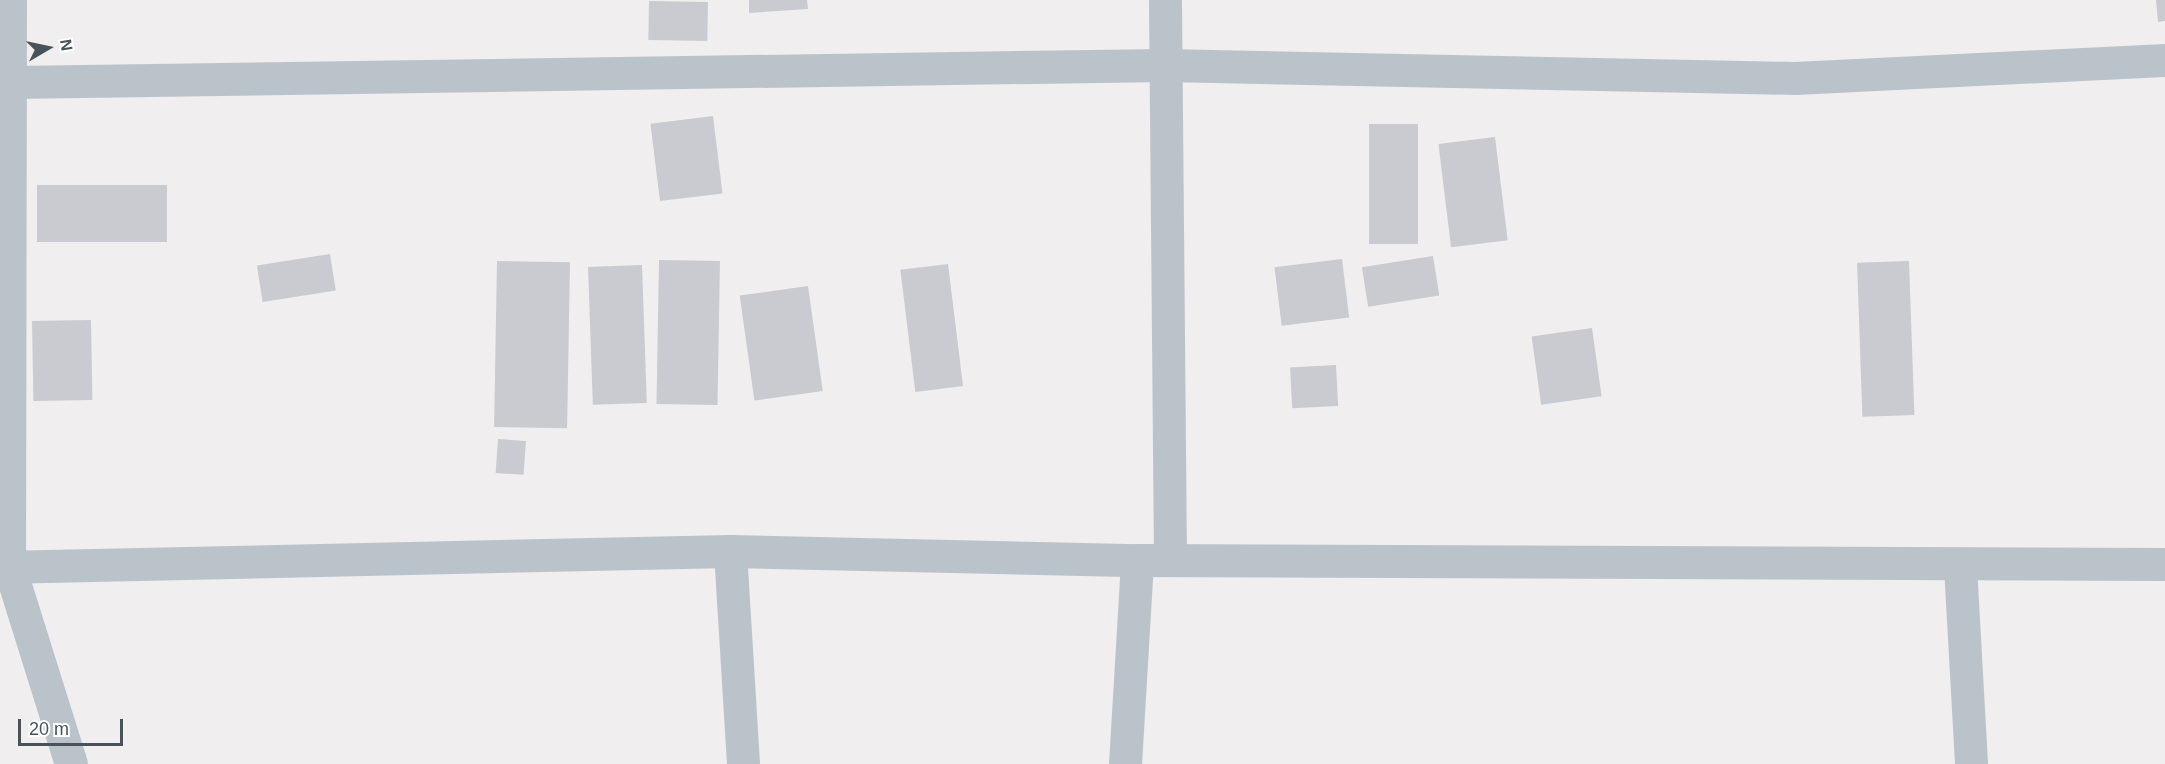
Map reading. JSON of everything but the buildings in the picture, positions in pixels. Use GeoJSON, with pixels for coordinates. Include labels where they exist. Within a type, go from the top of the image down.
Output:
{"type":"FeatureCollection","features":[{"type":"Feature","properties":{"kind":"street"},"geometry":{"type":"LineString","coordinates":[[10,0],[14,82],[5,566],[71,764]]}},
{"type":"Feature","properties":{"kind":"street"},"geometry":{"type":"LineString","coordinates":[[1165,0],[1170,560]]}},
{"type":"Feature","properties":{"kind":"street"},"geometry":{"type":"LineString","coordinates":[[14,82],[1165,65],[1795,78],[2165,60]]}},
{"type":"Feature","properties":{"kind":"street"},"geometry":{"type":"LineString","coordinates":[[5,566],[730,551],[1137,560],[1960,566],[2165,564]]}},
{"type":"Feature","properties":{"kind":"street"},"geometry":{"type":"LineString","coordinates":[[730,551],[743,764]]}},
{"type":"Feature","properties":{"kind":"street"},"geometry":{"type":"LineString","coordinates":[[1125,764],[1137,560]]}},
{"type":"Feature","properties":{"kind":"street"},"geometry":{"type":"LineString","coordinates":[[1960,566],[1971,764]]}}]}
